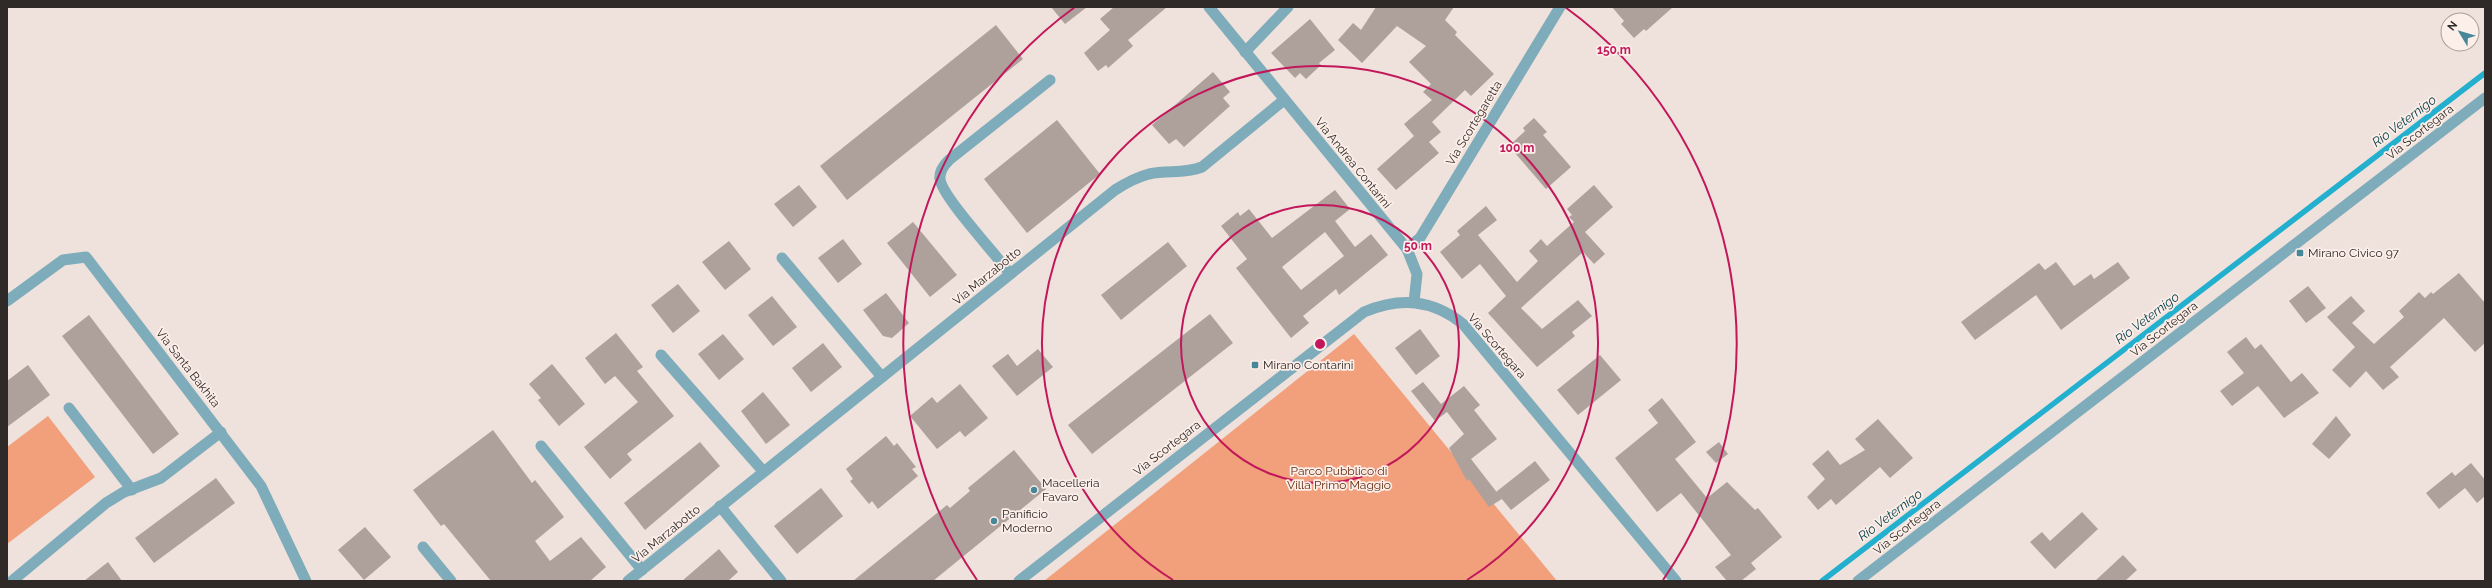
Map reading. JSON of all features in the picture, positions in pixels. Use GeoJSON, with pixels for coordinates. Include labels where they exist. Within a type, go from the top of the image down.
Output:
{"type":"FeatureCollection","features":[{"type":"Feature","properties":{"kind":"street","name":"Via Andrea Contarini"},"geometry":{"type":"LineString","coordinates":[[1209,7],[1407,249],[1416,274],[1414,302]]}},
{"type":"Feature","properties":{"kind":"street"},"geometry":{"type":"LineString","coordinates":[[1245,52],[1288,7]]}},
{"type":"Feature","properties":{"kind":"street","name":"Via Scortegaretta"},"geometry":{"type":"LineString","coordinates":[[1407,249],[1420,238],[1560,7]]}},
{"type":"Feature","properties":{"kind":"street"},"geometry":{"type":"LineString","coordinates":[[1010,274],[949,196],[940,181],[940,173],[949,160],[1050,80]]}},
{"type":"Feature","properties":{"kind":"street","name":"Via Scortegara"},"geometry":{"type":"LineString","coordinates":[[1858,581],[2485,98]]}},
{"type":"Feature","properties":{"kind":"street","name":"Via Marzabotto"},"geometry":{"type":"LineString","coordinates":[[628,581],[1010,274],[1127,182],[1150,174],[1186,172],[1202,167],[1284,100]]}},
{"type":"Feature","properties":{"kind":"street","name":"Via Santa Bakhita"},"geometry":{"type":"LineString","coordinates":[[7,301],[62,260],[86,257],[261,486],[306,581]]}},
{"type":"Feature","properties":{"kind":"street"},"geometry":{"type":"LineString","coordinates":[[782,258],[882,377]]}},
{"type":"Feature","properties":{"kind":"street","name":"Via Scortegara"},"geometry":{"type":"LineString","coordinates":[[1019,581],[1364,312],[1396,302],[1414,302],[1440,309],[1463,324],[1676,581]]}},
{"type":"Feature","properties":{"kind":"street"},"geometry":{"type":"LineString","coordinates":[[661,355],[763,472]]}},
{"type":"Feature","properties":{"kind":"street"},"geometry":{"type":"LineString","coordinates":[[69,408],[132,490]]}},
{"type":"Feature","properties":{"kind":"street"},"geometry":{"type":"LineString","coordinates":[[12,581],[106,503],[161,478],[221,432]]}},
{"type":"Feature","properties":{"kind":"street"},"geometry":{"type":"LineString","coordinates":[[541,446],[642,570]]}},
{"type":"Feature","properties":{"kind":"street"},"geometry":{"type":"LineString","coordinates":[[720,506],[781,581]]}},
{"type":"Feature","properties":{"kind":"street"},"geometry":{"type":"LineString","coordinates":[[423,548],[451,581]]}},
{"type":"Feature","properties":{"kind":"green space","name":"Parco Pubblico di Villa Primo Maggio"},"geometry":{"type":"Polygon","coordinates":[[[1354,334],[1557,581],[1044,581],[1354,334]]]}},
{"type":"Feature","properties":{"kind":"green space"},"geometry":{"type":"Polygon","coordinates":[[[48,416],[95,477],[7,544],[7,447],[48,416]]]}},
{"type":"Feature","properties":{"kind":"building"},"geometry":{"type":"Polygon","coordinates":[[[1051,7],[1087,7],[1065,24],[1051,7]]]}},
{"type":"Feature","properties":{"kind":"building"},"geometry":{"type":"Polygon","coordinates":[[[1114,7],[1167,7],[1128,40],[1133,46],[1108,68],[1106,65],[1098,71],[1084,53],[1110,30],[1100,19],[1114,7]]]}},
{"type":"Feature","properties":{"kind":"building"},"geometry":{"type":"Polygon","coordinates":[[[1376,7],[1454,7],[1445,20],[1457,32],[1455,35],[1494,74],[1471,96],[1465,90],[1432,122],[1441,132],[1429,142],[1439,153],[1396,190],[1377,169],[1414,136],[1404,124],[1432,100],[1423,92],[1431,84],[1409,62],[1426,46],[1397,26],[1362,63],[1338,40],[1353,23],[1361,30],[1376,7]]]}},
{"type":"Feature","properties":{"kind":"building"},"geometry":{"type":"Polygon","coordinates":[[[1612,7],[1673,7],[1646,31],[1644,29],[1634,38],[1621,24],[1624,21],[1612,7]]]}},
{"type":"Feature","properties":{"kind":"building"},"geometry":{"type":"Polygon","coordinates":[[[1310,19],[1335,50],[1319,63],[1321,65],[1306,79],[1300,73],[1295,78],[1271,53],[1310,19]]]}},
{"type":"Feature","properties":{"kind":"building"},"geometry":{"type":"Polygon","coordinates":[[[996,25],[1023,59],[847,200],[820,166],[996,25]]]}},
{"type":"Feature","properties":{"kind":"building"},"geometry":{"type":"Polygon","coordinates":[[[1213,72],[1230,92],[1223,98],[1230,106],[1184,147],[1176,139],[1169,144],[1152,125],[1213,72]]]}},
{"type":"Feature","properties":{"kind":"building"},"geometry":{"type":"Polygon","coordinates":[[[1534,118],[1547,132],[1543,135],[1571,167],[1546,189],[1509,146],[1525,131],[1523,128],[1534,118]]]}},
{"type":"Feature","properties":{"kind":"building"},"geometry":{"type":"Polygon","coordinates":[[[1057,120],[1100,174],[1027,233],[984,179],[1057,120]]]}},
{"type":"Feature","properties":{"kind":"building"},"geometry":{"type":"Polygon","coordinates":[[[799,185],[817,207],[793,227],[774,204],[799,185]]]}},
{"type":"Feature","properties":{"kind":"building"},"geometry":{"type":"Polygon","coordinates":[[[1594,185],[1613,207],[1585,232],[1605,254],[1594,264],[1583,252],[1521,308],[1542,329],[1578,300],[1592,316],[1572,332],[1575,336],[1537,367],[1488,313],[1506,296],[1480,264],[1462,279],[1440,252],[1460,235],[1457,231],[1486,206],[1497,220],[1478,235],[1517,282],[1538,261],[1529,251],[1541,239],[1547,246],[1574,222],[1569,217],[1572,215],[1567,209],[1594,185]]]}},
{"type":"Feature","properties":{"kind":"building"},"geometry":{"type":"Polygon","coordinates":[[[1335,190],[1350,209],[1335,221],[1355,247],[1371,234],[1388,255],[1339,295],[1336,289],[1303,316],[1309,323],[1291,338],[1236,268],[1247,259],[1221,226],[1238,212],[1240,216],[1249,209],[1272,238],[1335,190]],[[1325,232],[1282,267],[1301,290],[1344,256],[1325,232]]]}},
{"type":"Feature","properties":{"kind":"building"},"geometry":{"type":"Polygon","coordinates":[[[913,222],[957,275],[930,297],[887,243],[913,222]]]}},
{"type":"Feature","properties":{"kind":"building"},"geometry":{"type":"Polygon","coordinates":[[[843,239],[862,264],[838,283],[818,258],[843,239]]]}},
{"type":"Feature","properties":{"kind":"building"},"geometry":{"type":"Polygon","coordinates":[[[729,241],[751,269],[725,290],[702,262],[729,241]]]}},
{"type":"Feature","properties":{"kind":"building"},"geometry":{"type":"Polygon","coordinates":[[[1168,242],[1187,266],[1121,320],[1101,295],[1168,242]]]}},
{"type":"Feature","properties":{"kind":"building"},"geometry":{"type":"Polygon","coordinates":[[[2056,262],[2074,286],[2091,274],[2094,279],[2118,262],[2130,278],[2061,330],[2036,295],[1975,340],[1961,322],[2039,263],[2045,270],[2056,262]]]}},
{"type":"Feature","properties":{"kind":"building"},"geometry":{"type":"Polygon","coordinates":[[[2459,273],[2485,303],[2485,343],[2475,352],[2444,318],[2390,367],[2399,377],[2383,390],[2366,371],[2350,388],[2332,370],[2355,347],[2327,317],[2351,296],[2365,311],[2352,323],[2374,344],[2404,317],[2399,311],[2419,292],[2425,298],[2431,292],[2433,294],[2459,273]]]}},
{"type":"Feature","properties":{"kind":"building"},"geometry":{"type":"Polygon","coordinates":[[[678,284],[700,311],[673,333],[651,305],[678,284]]]}},
{"type":"Feature","properties":{"kind":"building"},"geometry":{"type":"Polygon","coordinates":[[[2308,286],[2326,308],[2306,323],[2289,301],[2308,286]]]}},
{"type":"Feature","properties":{"kind":"building"},"geometry":{"type":"Polygon","coordinates":[[[886,293],[909,323],[892,338],[883,336],[863,310],[886,293]]]}},
{"type":"Feature","properties":{"kind":"building"},"geometry":{"type":"Polygon","coordinates":[[[772,296],[797,327],[773,346],[748,315],[772,296]]]}},
{"type":"Feature","properties":{"kind":"building"},"geometry":{"type":"Polygon","coordinates":[[[1210,314],[1233,343],[1092,454],[1068,425],[1210,314]]]}},
{"type":"Feature","properties":{"kind":"building"},"geometry":{"type":"Polygon","coordinates":[[[89,315],[179,434],[153,454],[62,336],[89,315]]]}},
{"type":"Feature","properties":{"kind":"building"},"geometry":{"type":"Polygon","coordinates":[[[1420,329],[1440,356],[1416,375],[1395,348],[1420,329]]]}},
{"type":"Feature","properties":{"kind":"building"},"geometry":{"type":"Polygon","coordinates":[[[616,333],[643,367],[637,371],[674,416],[627,454],[632,460],[610,479],[584,447],[638,402],[615,376],[605,384],[585,358],[616,333]]]}},
{"type":"Feature","properties":{"kind":"building"},"geometry":{"type":"Polygon","coordinates":[[[723,334],[744,359],[719,380],[698,354],[723,334]]]}},
{"type":"Feature","properties":{"kind":"building"},"geometry":{"type":"Polygon","coordinates":[[[2246,337],[2255,349],[2261,344],[2291,382],[2302,373],[2319,393],[2284,418],[2258,386],[2232,406],[2220,391],[2244,373],[2227,352],[2246,337]]]}},
{"type":"Feature","properties":{"kind":"building"},"geometry":{"type":"Polygon","coordinates":[[[823,343],[842,367],[811,392],[792,368],[823,343]]]}},
{"type":"Feature","properties":{"kind":"building"},"geometry":{"type":"Polygon","coordinates":[[[1038,349],[1053,367],[1017,396],[992,366],[1008,354],[1017,366],[1038,349]]]}},
{"type":"Feature","properties":{"kind":"building"},"geometry":{"type":"Polygon","coordinates":[[[1600,355],[1621,380],[1578,415],[1557,390],[1600,355]]]}},
{"type":"Feature","properties":{"kind":"building"},"geometry":{"type":"Polygon","coordinates":[[[552,364],[585,404],[559,426],[538,400],[541,398],[529,384],[552,364]]]}},
{"type":"Feature","properties":{"kind":"building"},"geometry":{"type":"Polygon","coordinates":[[[28,365],[50,395],[7,427],[7,381],[28,365]]]}},
{"type":"Feature","properties":{"kind":"building"},"geometry":{"type":"Polygon","coordinates":[[[1423,382],[1441,404],[1464,386],[1480,405],[1474,410],[1497,439],[1471,459],[1502,499],[1489,507],[1469,479],[1467,481],[1449,448],[1464,434],[1447,412],[1435,421],[1411,391],[1423,382]]]}},
{"type":"Feature","properties":{"kind":"building"},"geometry":{"type":"Polygon","coordinates":[[[960,384],[988,418],[965,437],[960,431],[937,449],[910,416],[932,397],[937,403],[960,384]]]}},
{"type":"Feature","properties":{"kind":"building"},"geometry":{"type":"Polygon","coordinates":[[[763,392],[790,425],[766,444],[741,411],[763,392]]]}},
{"type":"Feature","properties":{"kind":"building"},"geometry":{"type":"Polygon","coordinates":[[[1662,398],[1696,442],[1675,459],[1707,498],[1727,482],[1755,510],[1758,508],[1782,537],[1751,563],[1756,569],[1741,581],[1727,581],[1715,567],[1731,555],[1681,493],[1657,512],[1615,458],[1658,423],[1648,410],[1662,398]]]}},
{"type":"Feature","properties":{"kind":"building"},"geometry":{"type":"Polygon","coordinates":[[[2336,416],[2351,435],[2329,459],[2312,444],[2336,416]]]}},
{"type":"Feature","properties":{"kind":"building"},"geometry":{"type":"Polygon","coordinates":[[[1878,419],[1913,458],[1890,478],[1880,467],[1836,505],[1831,499],[1818,510],[1807,497],[1825,479],[1812,464],[1828,450],[1840,465],[1865,450],[1855,439],[1878,419]]]}},
{"type":"Feature","properties":{"kind":"building"},"geometry":{"type":"Polygon","coordinates":[[[493,430],[532,483],[535,480],[564,517],[535,541],[550,561],[581,537],[606,567],[590,581],[491,581],[444,524],[441,526],[413,490],[493,430]]]}},
{"type":"Feature","properties":{"kind":"building"},"geometry":{"type":"Polygon","coordinates":[[[886,436],[894,446],[897,443],[916,467],[912,469],[918,476],[878,509],[872,501],[869,504],[850,481],[853,479],[846,469],[886,436]]]}},
{"type":"Feature","properties":{"kind":"building"},"geometry":{"type":"Polygon","coordinates":[[[700,442],[720,466],[645,530],[624,503],[700,442]]]}},
{"type":"Feature","properties":{"kind":"building"},"geometry":{"type":"Polygon","coordinates":[[[1719,442],[1728,454],[1716,463],[1706,452],[1719,442]]]}},
{"type":"Feature","properties":{"kind":"building"},"geometry":{"type":"Polygon","coordinates":[[[1014,450],[1046,489],[933,581],[853,581],[947,505],[950,508],[970,491],[968,488],[1014,450]]]}},
{"type":"Feature","properties":{"kind":"building"},"geometry":{"type":"Polygon","coordinates":[[[1535,461],[1550,480],[1511,510],[1496,492],[1535,461]]]}},
{"type":"Feature","properties":{"kind":"building"},"geometry":{"type":"Polygon","coordinates":[[[2471,463],[2485,480],[2485,496],[2477,503],[2465,488],[2439,509],[2426,493],[2452,472],[2455,476],[2471,463]]]}},
{"type":"Feature","properties":{"kind":"building"},"geometry":{"type":"Polygon","coordinates":[[[216,478],[235,503],[154,563],[135,538],[216,478]]]}},
{"type":"Feature","properties":{"kind":"building"},"geometry":{"type":"Polygon","coordinates":[[[821,488],[843,516],[797,554],[774,526],[821,488]]]}},
{"type":"Feature","properties":{"kind":"building"},"geometry":{"type":"Polygon","coordinates":[[[2082,512],[2098,529],[2055,569],[2030,542],[2042,532],[2050,541],[2082,512]]]}},
{"type":"Feature","properties":{"kind":"building"},"geometry":{"type":"Polygon","coordinates":[[[365,527],[391,557],[364,580],[338,550],[365,527]]]}},
{"type":"Feature","properties":{"kind":"building"},"geometry":{"type":"Polygon","coordinates":[[[719,549],[738,572],[728,581],[682,581],[719,549]]]}},
{"type":"Feature","properties":{"kind":"building"},"geometry":{"type":"Polygon","coordinates":[[[2123,555],[2137,570],[2125,581],[2095,581],[2123,555]]]}},
{"type":"Feature","properties":{"kind":"building"},"geometry":{"type":"Polygon","coordinates":[[[108,562],[122,581],[84,581],[108,562]]]}},
{"type":"Feature","properties":{"kind":"waterway","name":"Rio Veternigo"},"geometry":{"type":"LineString","coordinates":[[1822,581],[2485,73]]}},
{"type":"Feature","properties":{"kind":"place","name":"Mirano Civico 97"},"geometry":{"type":"Point","coordinates":[2300,253]}},
{"type":"Feature","properties":{"kind":"place","name":"Mirano Contarini"},"geometry":{"type":"Point","coordinates":[1255,365]}},
{"type":"Feature","properties":{"kind":"place","name":"Macelleria Favaro"},"geometry":{"type":"Point","coordinates":[1034,490]}},
{"type":"Feature","properties":{"kind":"place","name":"Panificio Moderno"},"geometry":{"type":"Point","coordinates":[994,521]}}]}
